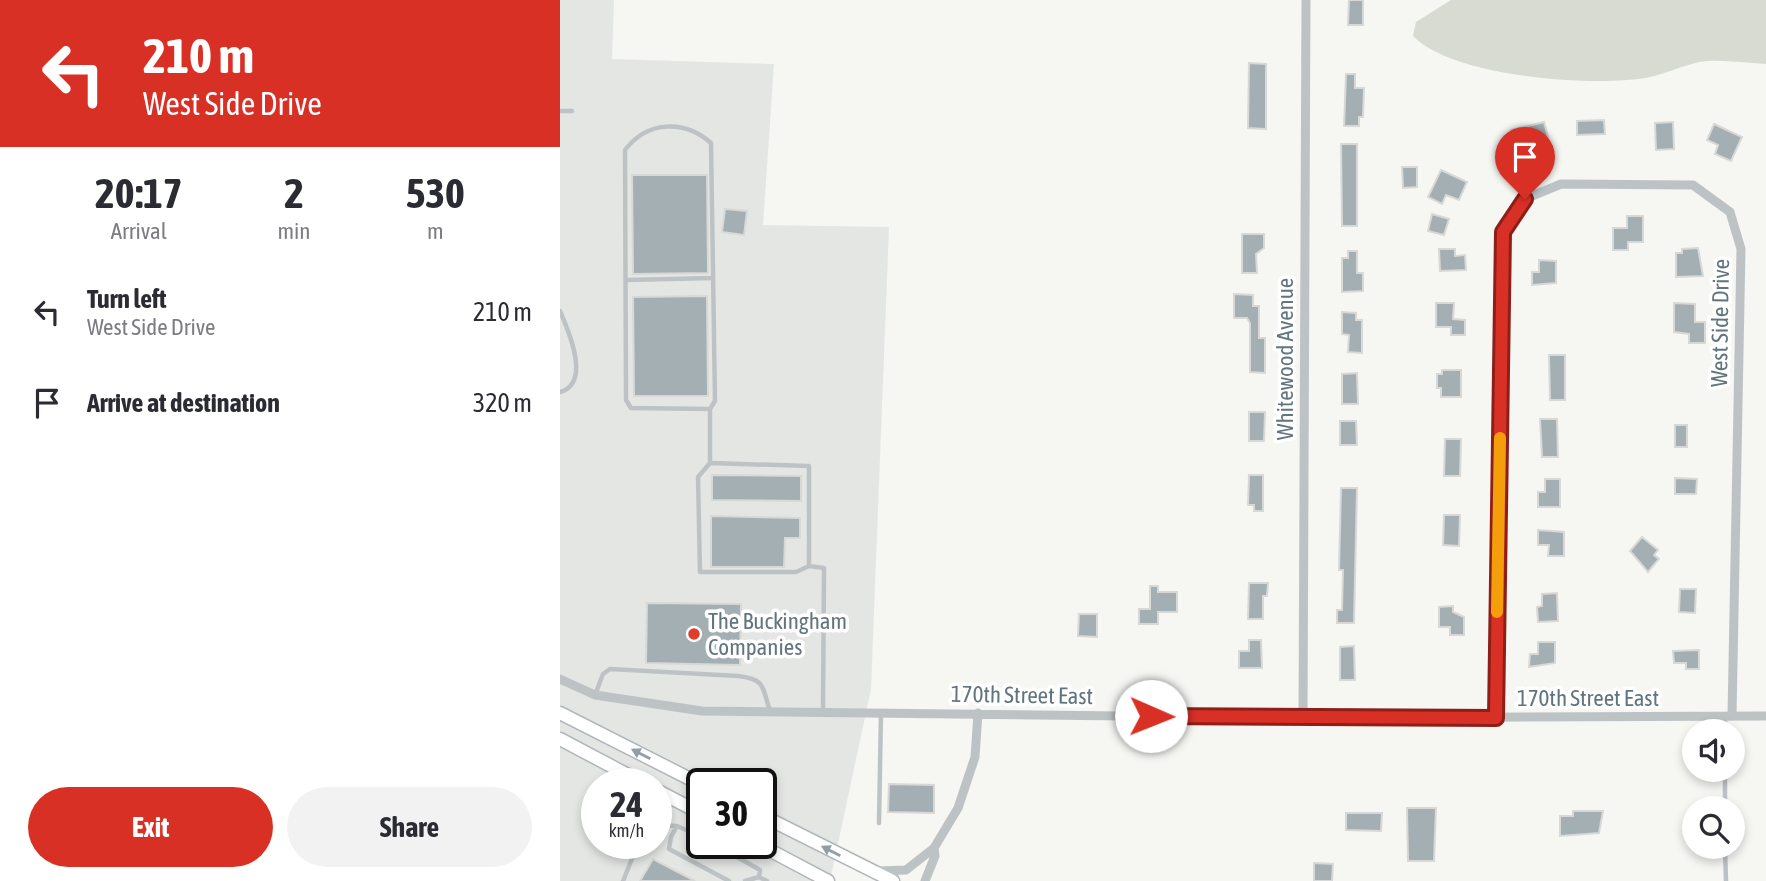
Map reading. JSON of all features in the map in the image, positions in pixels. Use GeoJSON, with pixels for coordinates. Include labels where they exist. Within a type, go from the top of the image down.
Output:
{"type":"FeatureCollection","features":[{"type":"Feature","properties":{"kind":"main road"},"geometry":{"type":"LineString","coordinates":[[560,713],[686,777]]}},
{"type":"Feature","properties":{"kind":"main road"},"geometry":{"type":"LineString","coordinates":[[560,739],[615,768]]}},
{"type":"Feature","properties":{"kind":"main road"},"geometry":{"type":"LineString","coordinates":[[777,823],[892,881]]}},
{"type":"Feature","properties":{"kind":"main road"},"geometry":{"type":"LineString","coordinates":[[777,854],[828,881]]}},
{"type":"Feature","properties":{"kind":"street","name":"Whitewood Avenue"},"geometry":{"type":"LineString","coordinates":[[1303,718],[1306,0]]}},
{"type":"Feature","properties":{"kind":"street","name":"West Side Drive"},"geometry":{"type":"LineString","coordinates":[[1496,718],[1503,232],[1525,199],[1561,184],[1693,184],[1730,212],[1741,249],[1729,716]]}},
{"type":"Feature","properties":{"kind":"street","name":"170th Street East"},"geometry":{"type":"LineString","coordinates":[[560,678],[595,695],[702,711],[823,710],[1303,718],[1766,716]]}},
{"type":"Feature","properties":{"kind":"street"},"geometry":{"type":"LineString","coordinates":[[869,870],[906,870],[934,848],[962,795],[975,757],[978,713]]}},
{"type":"Feature","properties":{"kind":"street"},"geometry":{"type":"LineString","coordinates":[[925,881],[935,856],[934,848]]}},
{"type":"Feature","properties":{"kind":"lane"},"geometry":{"type":"LineString","coordinates":[[560,111],[572,111]]}},
{"type":"Feature","properties":{"kind":"lane"},"geometry":{"type":"LineString","coordinates":[[710,409],[631,408],[626,400],[625,150],[637,134],[673,126],[699,132],[711,143],[715,401],[710,409],[710,463],[698,477],[700,572],[796,572],[809,566],[824,568],[823,710]]}},
{"type":"Feature","properties":{"kind":"lane"},"geometry":{"type":"LineString","coordinates":[[626,280],[713,278]]}},
{"type":"Feature","properties":{"kind":"lane"},"geometry":{"type":"LineString","coordinates":[[560,311],[576,349],[573,383],[567,390],[560,392]]}},
{"type":"Feature","properties":{"kind":"lane"},"geometry":{"type":"LineString","coordinates":[[710,463],[809,466],[809,566]]}},
{"type":"Feature","properties":{"kind":"lane"},"geometry":{"type":"LineString","coordinates":[[595,695],[603,674],[610,669],[738,676],[756,678],[761,682],[770,711]]}},
{"type":"Feature","properties":{"kind":"lane"},"geometry":{"type":"LineString","coordinates":[[879,823],[881,712]]}},
{"type":"Feature","properties":{"kind":"lane"},"geometry":{"type":"LineString","coordinates":[[672,826],[686,830]]}},
{"type":"Feature","properties":{"kind":"lane"},"geometry":{"type":"LineString","coordinates":[[677,826],[669,849],[729,881]]}},
{"type":"Feature","properties":{"kind":"lane"},"geometry":{"type":"LineString","coordinates":[[623,881],[632,859]]}},
{"type":"Feature","properties":{"kind":"lane"},"geometry":{"type":"LineString","coordinates":[[741,859],[760,870],[759,877]]}},
{"type":"Feature","properties":{"kind":"lane"},"geometry":{"type":"LineString","coordinates":[[1725,859],[1726,881]]}},
{"type":"Feature","properties":{"kind":"lane"},"geometry":{"type":"LineString","coordinates":[[745,881],[759,877],[767,881]]}},
{"type":"Feature","properties":{"kind":"shaded area"},"geometry":{"type":"Polygon","coordinates":[[[560,0],[614,0],[612,59],[774,64],[763,225],[889,227],[871,689],[830,881],[560,881],[560,0]]]}},
{"type":"Feature","properties":{"kind":"shaded area"},"geometry":{"type":"Polygon","coordinates":[[[1451,0],[1766,0],[1766,64],[1707,61],[1650,77],[1596,81],[1562,80],[1491,70],[1432,50],[1413,36],[1416,22],[1451,0]]]}},
{"type":"Feature","properties":{"kind":"building"},"geometry":{"type":"Polygon","coordinates":[[[1349,0],[1363,0],[1363,25],[1348,25],[1349,0]]]}},
{"type":"Feature","properties":{"kind":"building"},"geometry":{"type":"Polygon","coordinates":[[[1249,63],[1266,64],[1266,129],[1248,128],[1249,63]]]}},
{"type":"Feature","properties":{"kind":"building"},"geometry":{"type":"Polygon","coordinates":[[[1346,74],[1355,74],[1355,88],[1364,88],[1363,117],[1359,117],[1359,126],[1344,126],[1346,74]]]}},
{"type":"Feature","properties":{"kind":"building"},"geometry":{"type":"Polygon","coordinates":[[[1604,120],[1605,134],[1577,135],[1577,121],[1604,120]]]}},
{"type":"Feature","properties":{"kind":"building"},"geometry":{"type":"Polygon","coordinates":[[[1544,122],[1548,137],[1530,141],[1532,150],[1517,153],[1511,130],[1544,122]]]}},
{"type":"Feature","properties":{"kind":"building"},"geometry":{"type":"Polygon","coordinates":[[[1673,122],[1674,149],[1656,150],[1655,123],[1673,122]]]}},
{"type":"Feature","properties":{"kind":"building"},"geometry":{"type":"Polygon","coordinates":[[[1714,124],[1742,137],[1731,161],[1715,154],[1718,145],[1707,140],[1714,124]]]}},
{"type":"Feature","properties":{"kind":"building"},"geometry":{"type":"Polygon","coordinates":[[[1341,144],[1357,144],[1357,226],[1342,226],[1341,144]]]}},
{"type":"Feature","properties":{"kind":"building"},"geometry":{"type":"Polygon","coordinates":[[[1402,167],[1417,167],[1417,187],[1403,188],[1402,167]]]}},
{"type":"Feature","properties":{"kind":"building"},"geometry":{"type":"Polygon","coordinates":[[[1441,170],[1467,182],[1459,200],[1446,195],[1442,204],[1428,197],[1441,170]]]}},
{"type":"Feature","properties":{"kind":"building"},"geometry":{"type":"Polygon","coordinates":[[[632,175],[707,175],[708,273],[633,274],[632,175]]]}},
{"type":"Feature","properties":{"kind":"building"},"geometry":{"type":"Polygon","coordinates":[[[725,209],[747,211],[744,235],[722,232],[725,209]]]}},
{"type":"Feature","properties":{"kind":"building"},"geometry":{"type":"Polygon","coordinates":[[[1432,214],[1449,219],[1444,235],[1428,231],[1432,214]]]}},
{"type":"Feature","properties":{"kind":"building"},"geometry":{"type":"Polygon","coordinates":[[[1627,216],[1643,216],[1643,242],[1628,242],[1628,250],[1613,250],[1613,228],[1627,228],[1627,216]]]}},
{"type":"Feature","properties":{"kind":"building"},"geometry":{"type":"Polygon","coordinates":[[[1242,234],[1264,234],[1264,248],[1256,254],[1257,273],[1242,273],[1242,234]]]}},
{"type":"Feature","properties":{"kind":"building"},"geometry":{"type":"Polygon","coordinates":[[[1698,248],[1703,276],[1676,277],[1676,253],[1682,253],[1682,249],[1698,248]]]}},
{"type":"Feature","properties":{"kind":"building"},"geometry":{"type":"Polygon","coordinates":[[[1439,249],[1455,249],[1455,256],[1465,255],[1466,270],[1440,271],[1439,249]]]}},
{"type":"Feature","properties":{"kind":"building"},"geometry":{"type":"Polygon","coordinates":[[[1348,251],[1357,251],[1357,273],[1363,273],[1363,291],[1342,292],[1342,258],[1348,258],[1348,251]]]}},
{"type":"Feature","properties":{"kind":"building"},"geometry":{"type":"Polygon","coordinates":[[[1539,260],[1556,261],[1556,283],[1532,285],[1532,272],[1539,272],[1539,260]]]}},
{"type":"Feature","properties":{"kind":"building"},"geometry":{"type":"Polygon","coordinates":[[[1234,294],[1253,295],[1253,306],[1259,306],[1259,338],[1265,338],[1265,373],[1250,372],[1250,323],[1247,318],[1234,318],[1234,294]]]}},
{"type":"Feature","properties":{"kind":"building"},"geometry":{"type":"Polygon","coordinates":[[[707,296],[708,396],[634,396],[633,297],[707,296]]]}},
{"type":"Feature","properties":{"kind":"building"},"geometry":{"type":"Polygon","coordinates":[[[1436,303],[1454,303],[1453,319],[1465,320],[1465,335],[1451,335],[1451,327],[1436,327],[1436,303]]]}},
{"type":"Feature","properties":{"kind":"building"},"geometry":{"type":"Polygon","coordinates":[[[1674,303],[1695,304],[1695,322],[1705,322],[1705,343],[1689,343],[1689,334],[1674,332],[1674,303]]]}},
{"type":"Feature","properties":{"kind":"building"},"geometry":{"type":"Polygon","coordinates":[[[1342,312],[1356,313],[1356,320],[1362,320],[1362,353],[1348,352],[1349,335],[1342,334],[1342,312]]]}},
{"type":"Feature","properties":{"kind":"building"},"geometry":{"type":"Polygon","coordinates":[[[1549,355],[1565,355],[1565,400],[1550,400],[1549,355]]]}},
{"type":"Feature","properties":{"kind":"building"},"geometry":{"type":"Polygon","coordinates":[[[1442,370],[1461,370],[1461,397],[1441,397],[1441,388],[1437,388],[1437,374],[1442,374],[1442,370]]]}},
{"type":"Feature","properties":{"kind":"building"},"geometry":{"type":"Polygon","coordinates":[[[1357,373],[1358,404],[1342,404],[1342,374],[1357,373]]]}},
{"type":"Feature","properties":{"kind":"building"},"geometry":{"type":"Polygon","coordinates":[[[1249,412],[1265,412],[1264,441],[1249,441],[1249,412]]]}},
{"type":"Feature","properties":{"kind":"building"},"geometry":{"type":"Polygon","coordinates":[[[1540,419],[1557,419],[1558,457],[1542,457],[1540,419]]]}},
{"type":"Feature","properties":{"kind":"building"},"geometry":{"type":"Polygon","coordinates":[[[1340,421],[1356,421],[1357,445],[1340,445],[1340,421]]]}},
{"type":"Feature","properties":{"kind":"building"},"geometry":{"type":"Polygon","coordinates":[[[1675,425],[1687,425],[1687,447],[1675,447],[1675,425]]]}},
{"type":"Feature","properties":{"kind":"building"},"geometry":{"type":"Polygon","coordinates":[[[1445,439],[1461,439],[1460,476],[1444,476],[1445,439]]]}},
{"type":"Feature","properties":{"kind":"building"},"geometry":{"type":"Polygon","coordinates":[[[712,475],[801,476],[801,501],[712,500],[712,475]]]}},
{"type":"Feature","properties":{"kind":"building"},"geometry":{"type":"Polygon","coordinates":[[[1249,475],[1263,475],[1263,511],[1254,511],[1254,505],[1248,505],[1249,475]]]}},
{"type":"Feature","properties":{"kind":"building"},"geometry":{"type":"Polygon","coordinates":[[[1675,478],[1697,479],[1696,494],[1675,494],[1675,478]]]}},
{"type":"Feature","properties":{"kind":"building"},"geometry":{"type":"Polygon","coordinates":[[[1545,479],[1560,479],[1560,507],[1538,507],[1538,492],[1545,492],[1545,479]]]}},
{"type":"Feature","properties":{"kind":"building"},"geometry":{"type":"Polygon","coordinates":[[[1341,488],[1357,488],[1354,623],[1337,623],[1337,610],[1342,610],[1343,570],[1339,570],[1341,488]]]}},
{"type":"Feature","properties":{"kind":"building"},"geometry":{"type":"Polygon","coordinates":[[[1444,515],[1460,515],[1459,546],[1443,545],[1444,515]]]}},
{"type":"Feature","properties":{"kind":"building"},"geometry":{"type":"Polygon","coordinates":[[[711,516],[800,518],[800,538],[785,538],[784,567],[711,567],[711,516]]]}},
{"type":"Feature","properties":{"kind":"building"},"geometry":{"type":"Polygon","coordinates":[[[1538,530],[1564,532],[1564,556],[1548,556],[1549,545],[1538,545],[1538,530]]]}},
{"type":"Feature","properties":{"kind":"building"},"geometry":{"type":"Polygon","coordinates":[[[1642,537],[1658,550],[1654,555],[1659,559],[1648,572],[1630,551],[1642,537]]]}},
{"type":"Feature","properties":{"kind":"building"},"geometry":{"type":"Polygon","coordinates":[[[1249,583],[1268,583],[1267,596],[1263,596],[1263,619],[1248,619],[1249,583]]]}},
{"type":"Feature","properties":{"kind":"building"},"geometry":{"type":"Polygon","coordinates":[[[1150,586],[1158,586],[1158,592],[1177,592],[1177,612],[1158,612],[1158,624],[1139,624],[1139,609],[1150,609],[1150,586]]]}},
{"type":"Feature","properties":{"kind":"building"},"geometry":{"type":"Polygon","coordinates":[[[1680,589],[1696,589],[1695,613],[1679,612],[1680,589]]]}},
{"type":"Feature","properties":{"kind":"building"},"geometry":{"type":"Polygon","coordinates":[[[1557,593],[1558,621],[1538,622],[1537,607],[1542,606],[1542,594],[1557,593]]]}},
{"type":"Feature","properties":{"kind":"building","name":"The Buckingham Companies"},"geometry":{"type":"Polygon","coordinates":[[[647,603],[741,604],[740,665],[646,663],[647,603]]]}},
{"type":"Feature","properties":{"kind":"building"},"geometry":{"type":"Polygon","coordinates":[[[1453,606],[1453,612],[1464,617],[1464,635],[1450,635],[1450,627],[1439,627],[1439,607],[1453,606]]]}},
{"type":"Feature","properties":{"kind":"building"},"geometry":{"type":"Polygon","coordinates":[[[1079,614],[1097,614],[1097,637],[1078,636],[1079,614]]]}},
{"type":"Feature","properties":{"kind":"building"},"geometry":{"type":"Polygon","coordinates":[[[1249,640],[1261,640],[1262,668],[1239,668],[1239,651],[1249,651],[1249,640]]]}},
{"type":"Feature","properties":{"kind":"building"},"geometry":{"type":"Polygon","coordinates":[[[1538,642],[1555,642],[1555,663],[1529,667],[1530,654],[1538,654],[1538,642]]]}},
{"type":"Feature","properties":{"kind":"building"},"geometry":{"type":"Polygon","coordinates":[[[1354,646],[1355,680],[1340,680],[1340,647],[1354,646]]]}},
{"type":"Feature","properties":{"kind":"building"},"geometry":{"type":"Polygon","coordinates":[[[1699,650],[1699,669],[1686,669],[1686,663],[1674,663],[1673,651],[1699,650]]]}},
{"type":"Feature","properties":{"kind":"building"},"geometry":{"type":"Polygon","coordinates":[[[889,784],[934,785],[934,813],[888,812],[889,784]]]}},
{"type":"Feature","properties":{"kind":"building"},"geometry":{"type":"Polygon","coordinates":[[[1407,808],[1436,808],[1434,861],[1408,861],[1407,808]]]}},
{"type":"Feature","properties":{"kind":"building"},"geometry":{"type":"Polygon","coordinates":[[[1573,811],[1603,811],[1599,833],[1560,836],[1560,816],[1573,816],[1573,811]]]}},
{"type":"Feature","properties":{"kind":"building"},"geometry":{"type":"Polygon","coordinates":[[[1346,813],[1382,813],[1381,831],[1346,830],[1346,813]]]}},
{"type":"Feature","properties":{"kind":"building"},"geometry":{"type":"Polygon","coordinates":[[[653,859],[695,881],[640,881],[653,859]]]}},
{"type":"Feature","properties":{"kind":"building"},"geometry":{"type":"Polygon","coordinates":[[[1314,863],[1333,864],[1332,881],[1314,881],[1314,863]]]}},
{"type":"Feature","properties":{"kind":"slow traffic"},"geometry":{"type":"LineString","coordinates":[[1497,612],[1500,438]]}},
{"type":"Feature","properties":{"kind":"place","name":"The Buckingham Companies"},"geometry":{"type":"Point","coordinates":[694,634]}},
{"type":"Feature","properties":{"kind":"route"},"geometry":{"type":"LineString","coordinates":[[1151,716],[1496,718],[1503,232],[1525,199]]}}]}
